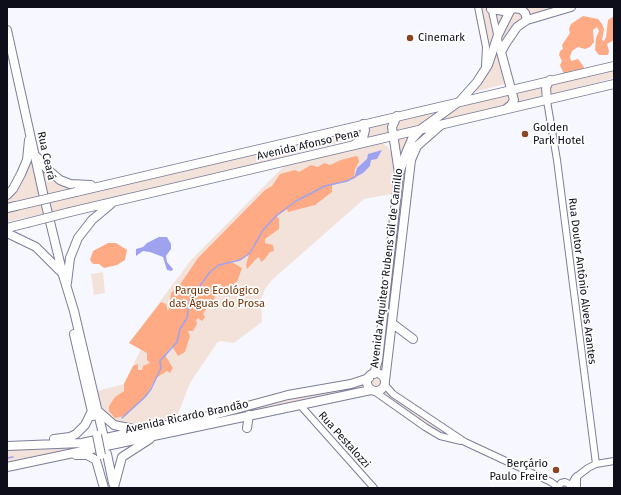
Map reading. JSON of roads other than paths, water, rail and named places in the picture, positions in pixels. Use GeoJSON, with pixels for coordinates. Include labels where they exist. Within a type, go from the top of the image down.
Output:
{"type":"FeatureCollection","features":[{"type":"Feature","properties":{"kind":"main road"},"geometry":{"type":"LineString","coordinates":[[528,7],[532,12],[545,14]]}},
{"type":"Feature","properties":{"kind":"main road"},"geometry":{"type":"LineString","coordinates":[[506,109],[514,100],[501,52],[518,27],[527,20],[571,7]]}},
{"type":"Feature","properties":{"kind":"main road"},"geometry":{"type":"LineString","coordinates":[[491,8],[504,11],[512,8],[518,8],[524,11],[527,20]]}},
{"type":"Feature","properties":{"kind":"main road","name":"Avenida Arquiteto Rubens Gil de Camillo"},"geometry":{"type":"LineString","coordinates":[[371,376],[378,360],[400,174],[408,146],[421,128],[460,101],[470,91],[484,71],[498,35],[512,8]]}},
{"type":"Feature","properties":{"kind":"main road","name":"Rua Ceará"},"geometry":{"type":"LineString","coordinates":[[7,30],[29,134],[66,286],[71,321],[112,488]]}},
{"type":"Feature","properties":{"kind":"main road","name":"Avenida Afonso Pena"},"geometry":{"type":"LineString","coordinates":[[7,208],[614,66]]}},
{"type":"Feature","properties":{"kind":"main road"},"geometry":{"type":"LineString","coordinates":[[547,100],[546,87],[550,80]]}},
{"type":"Feature","properties":{"kind":"main road","name":"Avenida Afonso Pena"},"geometry":{"type":"LineString","coordinates":[[7,228],[347,148],[421,128],[614,84]]}},
{"type":"Feature","properties":{"kind":"main road"},"geometry":{"type":"LineString","coordinates":[[397,116],[392,124],[396,157],[400,174]]}},
{"type":"Feature","properties":{"kind":"main road"},"geometry":{"type":"LineString","coordinates":[[347,148],[363,138],[365,130],[363,124]]}},
{"type":"Feature","properties":{"kind":"main road","name":"Avenida Arquiteto Rubens Gil de Camillo"},"geometry":{"type":"LineString","coordinates":[[385,383],[411,160],[420,143],[443,124]]}},
{"type":"Feature","properties":{"kind":"main road"},"geometry":{"type":"LineString","coordinates":[[7,195],[13,189],[27,160],[29,134]]}},
{"type":"Feature","properties":{"kind":"main road"},"geometry":{"type":"LineString","coordinates":[[376,140],[391,146],[396,157]]}},
{"type":"Feature","properties":{"kind":"main road"},"geometry":{"type":"LineString","coordinates":[[34,153],[47,169],[60,180],[70,184],[108,184]]}},
{"type":"Feature","properties":{"kind":"main road"},"geometry":{"type":"LineString","coordinates":[[66,286],[70,258],[78,238],[92,220],[115,202]]}},
{"type":"Feature","properties":{"kind":"main road"},"geometry":{"type":"LineString","coordinates":[[7,233],[36,247],[63,275]]}},
{"type":"Feature","properties":{"kind":"main road"},"geometry":{"type":"LineString","coordinates":[[393,324],[413,339]]}},
{"type":"Feature","properties":{"kind":"main road"},"geometry":{"type":"LineString","coordinates":[[381,375],[385,383],[378,391],[373,391],[367,384],[371,376],[381,375]]}},
{"type":"Feature","properties":{"kind":"main road","name":"Avenida Ricardo Brandão"},"geometry":{"type":"LineString","coordinates":[[7,446],[25,444],[82,443],[144,428],[214,415],[277,397],[346,385],[371,376]]}},
{"type":"Feature","properties":{"kind":"main road","name":"Avenida Ricardo Brandão"},"geometry":{"type":"LineString","coordinates":[[7,467],[300,404],[373,391]]}},
{"type":"Feature","properties":{"kind":"main road"},"geometry":{"type":"LineString","coordinates":[[277,397],[300,404]]}},
{"type":"Feature","properties":{"kind":"main road"},"geometry":{"type":"LineString","coordinates":[[25,444],[70,437],[82,429],[94,410],[106,420],[122,428],[144,428]]}},
{"type":"Feature","properties":{"kind":"main road"},"geometry":{"type":"LineString","coordinates":[[247,428],[249,415]]}},
{"type":"Feature","properties":{"kind":"main road"},"geometry":{"type":"LineString","coordinates":[[112,488],[122,457],[127,452],[159,434]]}},
{"type":"Feature","properties":{"kind":"main road"},"geometry":{"type":"LineString","coordinates":[[48,458],[80,454],[92,457],[99,468],[104,488]]}},
{"type":"Feature","properties":{"kind":"street"},"geometry":{"type":"LineString","coordinates":[[478,7],[486,47],[484,71]]}},
{"type":"Feature","properties":{"kind":"street"},"geometry":{"type":"LineString","coordinates":[[491,8],[501,52]]}},
{"type":"Feature","properties":{"kind":"street","name":"Rua Doutor Antônio Alves Arantes"},"geometry":{"type":"LineString","coordinates":[[547,100],[557,160],[596,464]]}},
{"type":"Feature","properties":{"kind":"street"},"geometry":{"type":"LineString","coordinates":[[385,383],[393,394],[465,442],[560,485],[572,488],[576,477]]}},
{"type":"Feature","properties":{"kind":"street"},"geometry":{"type":"LineString","coordinates":[[373,391],[440,436],[465,442]]}},
{"type":"Feature","properties":{"kind":"street","name":"Rua Pestalozzi"},"geometry":{"type":"LineString","coordinates":[[300,404],[374,488]]}},
{"type":"Feature","properties":{"kind":"street"},"geometry":{"type":"LineString","coordinates":[[560,485],[596,464],[614,462]]}},
{"type":"Feature","properties":{"kind":"water"},"geometry":{"type":"Polygon","coordinates":[[[382,150],[377,159],[371,160],[370,166],[363,173],[354,178],[357,168],[367,159],[368,154],[382,150]]]}},
{"type":"Feature","properties":{"kind":"water"},"geometry":{"type":"Polygon","coordinates":[[[159,237],[167,237],[171,244],[171,249],[166,256],[167,262],[173,269],[172,271],[167,270],[163,257],[143,251],[136,256],[136,249],[143,247],[147,243],[159,237]]]}},
{"type":"Feature","properties":{"kind":"waterway"},"geometry":{"type":"LineString","coordinates":[[122,418],[145,397],[151,389],[161,368],[160,361],[177,342],[180,329],[187,318],[190,300],[210,272],[219,265],[240,260],[250,253],[263,230],[276,216],[296,201],[325,186],[347,181],[355,177]]}},
{"type":"Feature","properties":{"kind":"waterway"},"geometry":{"type":"LineString","coordinates":[[7,458],[13,457]]}},
{"type":"Feature","properties":{"kind":"place","name":"Cinemark"},"geometry":{"type":"Point","coordinates":[410,38]}},
{"type":"Feature","properties":{"kind":"place","name":"Golden Park Hotel"},"geometry":{"type":"Point","coordinates":[525,134]}},
{"type":"Feature","properties":{"kind":"place","name":"Berçário Paulo Freire"},"geometry":{"type":"Point","coordinates":[556,470]}},
{"type":"Feature","properties":{"kind":"park label","name":"Parque Ecológico das Águas do Prosa"},"geometry":{"type":"Point","coordinates":[217,297]}}]}
